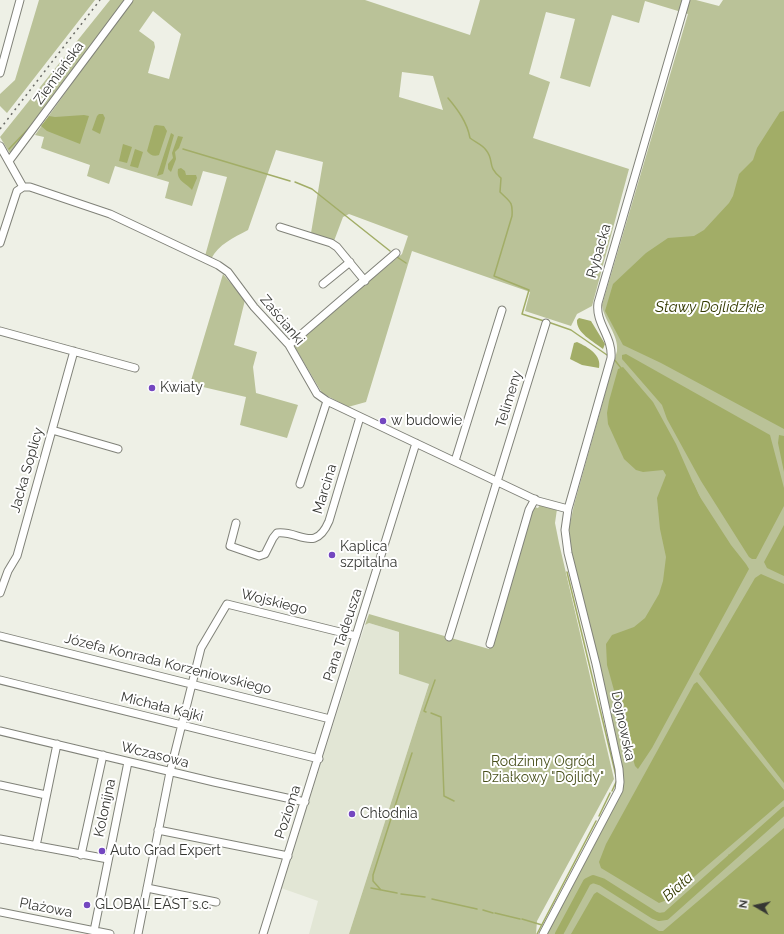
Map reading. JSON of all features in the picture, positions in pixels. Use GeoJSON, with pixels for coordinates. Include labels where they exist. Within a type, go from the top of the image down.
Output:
{"type":"FeatureCollection","features":[{"type":"Feature","properties":{"kind":"street"},"geometry":{"type":"LineString","coordinates":[[0,73],[20,0]]}},
{"type":"Feature","properties":{"kind":"street","name":"Ziemiańska"},"geometry":{"type":"LineString","coordinates":[[9,161],[129,0]]}},
{"type":"Feature","properties":{"kind":"street","name":"Rybacka"},"geometry":{"type":"LineString","coordinates":[[568,509],[611,358],[611,345],[598,317],[598,303],[686,0]]}},
{"type":"Feature","properties":{"kind":"street"},"geometry":{"type":"LineString","coordinates":[[0,146],[23,187],[17,191],[0,242]]}},
{"type":"Feature","properties":{"kind":"street","name":"Zaścianki"},"geometry":{"type":"LineString","coordinates":[[23,187],[30,187],[110,214],[218,265],[228,272],[254,307],[289,345],[317,394],[327,401],[497,482],[535,499],[568,509]]}},
{"type":"Feature","properties":{"kind":"street"},"geometry":{"type":"LineString","coordinates":[[280,227],[331,243],[337,247],[365,280]]}},
{"type":"Feature","properties":{"kind":"street"},"geometry":{"type":"LineString","coordinates":[[289,345],[396,253]]}},
{"type":"Feature","properties":{"kind":"street"},"geometry":{"type":"LineString","coordinates":[[323,284],[350,262]]}},
{"type":"Feature","properties":{"kind":"street"},"geometry":{"type":"LineString","coordinates":[[455,462],[502,310]]}},
{"type":"Feature","properties":{"kind":"street","name":"Telimeny"},"geometry":{"type":"LineString","coordinates":[[449,637],[546,323]]}},
{"type":"Feature","properties":{"kind":"street"},"geometry":{"type":"LineString","coordinates":[[0,331],[135,368]]}},
{"type":"Feature","properties":{"kind":"street","name":"Jacka Soplicy"},"geometry":{"type":"LineString","coordinates":[[0,593],[8,571],[16,556],[74,351]]}},
{"type":"Feature","properties":{"kind":"street"},"geometry":{"type":"LineString","coordinates":[[300,484],[327,401]]}},
{"type":"Feature","properties":{"kind":"street","name":"Marcina"},"geometry":{"type":"LineString","coordinates":[[236,524],[230,546],[259,556],[265,554],[273,538],[278,533],[309,539],[320,534],[329,521],[360,416]]}},
{"type":"Feature","properties":{"kind":"street"},"geometry":{"type":"LineString","coordinates":[[52,430],[118,449]]}},
{"type":"Feature","properties":{"kind":"street","name":"Pana Tadeusza"},"geometry":{"type":"LineString","coordinates":[[337,698],[416,444]]}},
{"type":"Feature","properties":{"kind":"street"},"geometry":{"type":"LineString","coordinates":[[490,644],[529,510],[535,499]]}},
{"type":"Feature","properties":{"kind":"street","name":"Dojnowska"},"geometry":{"type":"LineString","coordinates":[[542,934],[619,790],[620,782],[619,769],[596,664],[568,553],[566,530],[568,509]]}},
{"type":"Feature","properties":{"kind":"street","name":"Wojskiego"},"geometry":{"type":"LineString","coordinates":[[192,684],[204,640],[227,604],[356,636]]}},
{"type":"Feature","properties":{"kind":"street","name":"Józefa Konrada Korzeniowskiego"},"geometry":{"type":"LineString","coordinates":[[0,636],[330,719]]}},
{"type":"Feature","properties":{"kind":"street","name":"Michała Kajki"},"geometry":{"type":"LineString","coordinates":[[0,680],[318,759]]}},
{"type":"Feature","properties":{"kind":"street"},"geometry":{"type":"LineString","coordinates":[[138,934],[170,772],[192,684]]}},
{"type":"Feature","properties":{"kind":"street","name":"Pozioma"},"geometry":{"type":"LineString","coordinates":[[263,934],[337,698]]}},
{"type":"Feature","properties":{"kind":"street","name":"Wczasowa"},"geometry":{"type":"LineString","coordinates":[[0,731],[170,772],[305,802]]}},
{"type":"Feature","properties":{"kind":"street"},"geometry":{"type":"LineString","coordinates":[[36,846],[57,744]]}},
{"type":"Feature","properties":{"kind":"street"},"geometry":{"type":"LineString","coordinates":[[81,854],[103,755]]}},
{"type":"Feature","properties":{"kind":"street","name":"Kolonijna"},"geometry":{"type":"LineString","coordinates":[[94,931],[128,762]]}},
{"type":"Feature","properties":{"kind":"street"},"geometry":{"type":"LineString","coordinates":[[0,785],[46,795]]}},
{"type":"Feature","properties":{"kind":"street"},"geometry":{"type":"LineString","coordinates":[[158,830],[288,856]]}},
{"type":"Feature","properties":{"kind":"street"},"geometry":{"type":"LineString","coordinates":[[0,838],[108,859]]}},
{"type":"Feature","properties":{"kind":"street"},"geometry":{"type":"LineString","coordinates":[[147,888],[216,902]]}},
{"type":"Feature","properties":{"kind":"street","name":"Plażowa"},"geometry":{"type":"LineString","coordinates":[[0,912],[77,931],[94,931],[110,934]]}},
{"type":"Feature","properties":{"kind":"shaded area"},"geometry":{"type":"Polygon","coordinates":[[[369,623],[399,632],[399,673],[429,684],[349,934],[309,934],[318,901],[281,888],[365,625],[369,623]]]}},
{"type":"Feature","properties":{"kind":"green space"},"geometry":{"type":"Polygon","coordinates":[[[39,0],[95,0],[7,113],[0,106],[0,94],[15,80],[39,0]]]}},
{"type":"Feature","properties":{"kind":"green space"},"geometry":{"type":"Polygon","coordinates":[[[110,0],[126,0],[12,154],[9,152],[0,137],[110,0]]]}},
{"type":"Feature","properties":{"kind":"green space"},"geometry":{"type":"Polygon","coordinates":[[[132,0],[365,0],[470,35],[480,0],[696,0],[719,6],[723,0],[784,0],[784,934],[546,934],[624,784],[622,765],[571,553],[569,528],[617,351],[616,339],[605,317],[602,305],[688,14],[645,1],[639,23],[612,15],[590,87],[560,78],[575,19],[546,12],[529,74],[550,82],[533,138],[629,169],[592,306],[577,314],[571,326],[525,311],[530,292],[412,251],[366,402],[348,407],[322,393],[293,344],[402,254],[408,236],[349,214],[343,217],[334,241],[311,233],[323,162],[276,150],[248,230],[222,245],[211,259],[205,256],[227,177],[203,171],[192,206],[165,198],[169,182],[115,166],[109,184],[87,176],[90,165],[41,148],[44,137],[35,135],[132,0]],[[153,11],[139,31],[154,42],[155,47],[148,73],[169,79],[181,34],[153,11]],[[402,72],[399,97],[443,110],[433,76],[402,72]]]}},
{"type":"Feature","properties":{"kind":"green space"},"geometry":{"type":"Polygon","coordinates":[[[223,274],[245,300],[234,345],[257,352],[253,367],[256,393],[298,405],[287,438],[240,425],[246,397],[190,384],[223,274]]]}},
{"type":"Feature","properties":{"kind":"green space","name":"Rodzinny Ogród Działkowy \"Dojlidy\""},"geometry":{"type":"Polygon","coordinates":[[[540,505],[557,509],[555,523],[559,543],[614,779],[537,921],[536,934],[349,934],[429,684],[399,674],[399,632],[369,623],[365,625],[369,614],[489,649],[534,507],[538,508],[540,505]]]}},
{"type":"Feature","properties":{"kind":"water","name":"Stawy Dojlidzkie"},"geometry":{"type":"Polygon","coordinates":[[[784,111],[784,429],[661,363],[623,345],[605,311],[613,284],[646,253],[668,238],[694,236],[704,230],[729,203],[733,196],[739,174],[753,160],[757,148],[780,112],[784,111]]]}},
{"type":"Feature","properties":{"kind":"water"},"geometry":{"type":"Polygon","coordinates":[[[99,114],[103,114],[105,118],[100,134],[92,130],[99,114]]]}},
{"type":"Feature","properties":{"kind":"water"},"geometry":{"type":"Polygon","coordinates":[[[49,116],[89,116],[80,144],[47,131],[41,126],[49,116]]]}},
{"type":"Feature","properties":{"kind":"water"},"geometry":{"type":"Polygon","coordinates":[[[154,126],[164,126],[167,131],[159,155],[154,156],[147,151],[154,126]]]}},
{"type":"Feature","properties":{"kind":"water"},"geometry":{"type":"Polygon","coordinates":[[[171,133],[174,135],[163,174],[157,176],[171,133]]]}},
{"type":"Feature","properties":{"kind":"water"},"geometry":{"type":"Polygon","coordinates":[[[178,136],[183,137],[179,148],[175,152],[176,159],[171,172],[168,169],[168,164],[173,158],[172,153],[178,136]]]}},
{"type":"Feature","properties":{"kind":"water"},"geometry":{"type":"Polygon","coordinates":[[[123,144],[132,147],[127,163],[119,161],[123,144]]]}},
{"type":"Feature","properties":{"kind":"water"},"geometry":{"type":"Polygon","coordinates":[[[135,149],[143,152],[138,168],[130,166],[135,149]]]}},
{"type":"Feature","properties":{"kind":"water"},"geometry":{"type":"Polygon","coordinates":[[[181,168],[185,171],[186,175],[196,175],[197,178],[192,190],[178,176],[178,169],[181,168]]]}},
{"type":"Feature","properties":{"kind":"water"},"geometry":{"type":"Polygon","coordinates":[[[579,318],[591,321],[605,344],[603,349],[582,333],[577,325],[577,320],[579,318]]]}},
{"type":"Feature","properties":{"kind":"water"},"geometry":{"type":"Polygon","coordinates":[[[577,342],[586,346],[596,355],[599,368],[582,365],[570,359],[574,343],[577,342]]]}},
{"type":"Feature","properties":{"kind":"water"},"geometry":{"type":"Polygon","coordinates":[[[626,354],[770,435],[784,488],[784,506],[756,559],[749,557],[701,481],[667,419],[662,405],[622,359],[622,355],[626,354]]]}},
{"type":"Feature","properties":{"kind":"water"},"geometry":{"type":"Polygon","coordinates":[[[623,367],[653,402],[676,444],[698,494],[731,545],[749,569],[652,748],[638,769],[635,766],[607,665],[606,644],[612,635],[634,627],[645,618],[659,594],[663,581],[666,557],[660,529],[657,498],[666,475],[663,470],[643,472],[636,470],[624,459],[608,424],[607,413],[609,401],[618,369],[623,367]]]}},
{"type":"Feature","properties":{"kind":"water"},"geometry":{"type":"Polygon","coordinates":[[[779,435],[784,436],[784,472],[778,443],[779,435]]]}},
{"type":"Feature","properties":{"kind":"water"},"geometry":{"type":"Polygon","coordinates":[[[784,525],[784,576],[767,568],[764,562],[784,525]]]}},
{"type":"Feature","properties":{"kind":"water"},"geometry":{"type":"Polygon","coordinates":[[[761,574],[784,584],[784,783],[699,674],[755,578],[761,574]]]}},
{"type":"Feature","properties":{"kind":"water"},"geometry":{"type":"Polygon","coordinates":[[[697,682],[784,790],[784,800],[667,900],[659,903],[601,868],[599,862],[606,844],[694,684],[697,682]]]}},
{"type":"Feature","properties":{"kind":"water"},"geometry":{"type":"Polygon","coordinates":[[[784,828],[784,934],[571,934],[594,894],[597,892],[659,931],[663,931],[784,828]]]}},
{"type":"Feature","properties":{"kind":"waterway"},"geometry":{"type":"LineString","coordinates":[[448,98],[462,116],[470,138],[485,148],[489,154],[492,167],[496,174],[501,178],[500,192],[508,200],[512,207],[512,216],[494,276],[529,290],[522,314],[544,321]]}},
{"type":"Feature","properties":{"kind":"waterway"},"geometry":{"type":"LineString","coordinates":[[9,149],[31,126]]}},
{"type":"Feature","properties":{"kind":"waterway"},"geometry":{"type":"LineString","coordinates":[[183,149],[290,181]]}},
{"type":"Feature","properties":{"kind":"waterway"},"geometry":{"type":"LineString","coordinates":[[295,182],[312,189],[390,251]]}},
{"type":"Feature","properties":{"kind":"waterway"},"geometry":{"type":"LineString","coordinates":[[397,257],[406,263]]}},
{"type":"Feature","properties":{"kind":"waterway"},"geometry":{"type":"LineString","coordinates":[[548,322],[571,330],[607,355]]}},
{"type":"Feature","properties":{"kind":"waterway"},"geometry":{"type":"LineString","coordinates":[[613,358],[621,368]]}},
{"type":"Feature","properties":{"kind":"waterway"},"geometry":{"type":"LineString","coordinates":[[693,484],[700,499]]}},
{"type":"Feature","properties":{"kind":"waterway"},"geometry":{"type":"LineString","coordinates":[[567,572],[616,776]]}},
{"type":"Feature","properties":{"kind":"waterway"},"geometry":{"type":"LineString","coordinates":[[426,712],[424,711],[435,680]]}},
{"type":"Feature","properties":{"kind":"waterway"},"geometry":{"type":"LineString","coordinates":[[431,713],[441,717],[444,796],[454,801]]}},
{"type":"Feature","properties":{"kind":"waterway"},"geometry":{"type":"LineString","coordinates":[[381,890],[373,881],[373,875],[412,753]]}},
{"type":"Feature","properties":{"kind":"waterway"},"geometry":{"type":"LineString","coordinates":[[612,791],[617,780]]}},
{"type":"Feature","properties":{"kind":"waterway"},"geometry":{"type":"LineString","coordinates":[[599,816],[610,793]]}},
{"type":"Feature","properties":{"kind":"waterway","name":"Biała"},"geometry":{"type":"LineString","coordinates":[[559,934],[587,882],[593,879],[602,882],[654,915],[659,917],[666,916],[784,811]]}},
{"type":"Feature","properties":{"kind":"waterway"},"geometry":{"type":"LineString","coordinates":[[537,934],[596,821]]}},
{"type":"Feature","properties":{"kind":"waterway"},"geometry":{"type":"LineString","coordinates":[[371,888],[397,893]]}},
{"type":"Feature","properties":{"kind":"waterway"},"geometry":{"type":"LineString","coordinates":[[401,894],[425,897]]}},
{"type":"Feature","properties":{"kind":"waterway"},"geometry":{"type":"LineString","coordinates":[[432,899],[477,909]]}},
{"type":"Feature","properties":{"kind":"waterway"},"geometry":{"type":"LineString","coordinates":[[483,910],[493,913]]}},
{"type":"Feature","properties":{"kind":"waterway"},"geometry":{"type":"LineString","coordinates":[[495,913],[520,919]]}},
{"type":"Feature","properties":{"kind":"waterway"},"geometry":{"type":"LineString","coordinates":[[522,919],[542,925]]}},
{"type":"Feature","properties":{"kind":"railway"},"geometry":{"type":"LineString","coordinates":[[0,129],[100,0]]}},
{"type":"Feature","properties":{"kind":"place","name":"Kwiaty"},"geometry":{"type":"Point","coordinates":[152,388]}},
{"type":"Feature","properties":{"kind":"place","name":"w budowie"},"geometry":{"type":"Point","coordinates":[383,421]}},
{"type":"Feature","properties":{"kind":"place","name":"Kaplica szpitalna"},"geometry":{"type":"Point","coordinates":[332,555]}},
{"type":"Feature","properties":{"kind":"place","name":"Chłodnia"},"geometry":{"type":"Point","coordinates":[352,814]}},
{"type":"Feature","properties":{"kind":"place","name":"Auto Grad Expert"},"geometry":{"type":"Point","coordinates":[102,851]}},
{"type":"Feature","properties":{"kind":"place","name":"GLOBAL EAST s.c."},"geometry":{"type":"Point","coordinates":[87,905]}}]}
